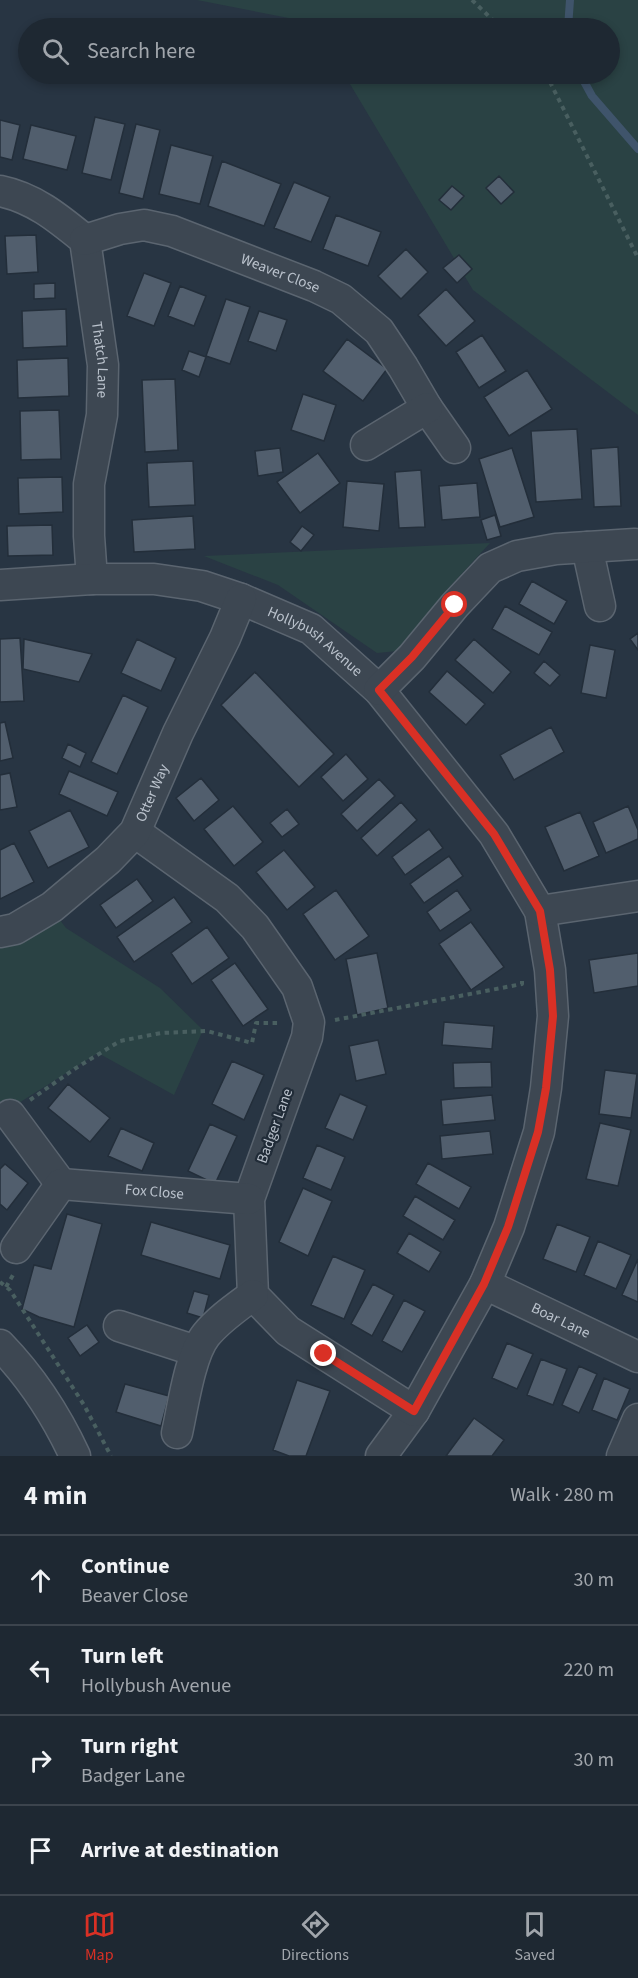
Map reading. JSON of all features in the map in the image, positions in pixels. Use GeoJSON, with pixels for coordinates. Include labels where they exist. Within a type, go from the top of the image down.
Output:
{"type":"FeatureCollection","features":[{"type":"Feature","properties":{"kind":"street"},"geometry":{"type":"LineString","coordinates":[[0,191],[15,194],[42,206],[85,240]]}},
{"type":"Feature","properties":{"kind":"street","name":"Weaver Close"},"geometry":{"type":"LineString","coordinates":[[85,240],[120,229],[144,225],[172,231],[341,299],[379,331],[455,448]]}},
{"type":"Feature","properties":{"kind":"street","name":"Thatch Lane"},"geometry":{"type":"LineString","coordinates":[[85,240],[103,365],[102,415],[89,484],[92,579]]}},
{"type":"Feature","properties":{"kind":"street"},"geometry":{"type":"LineString","coordinates":[[366,445],[427,408]]}},
{"type":"Feature","properties":{"kind":"street"},"geometry":{"type":"LineString","coordinates":[[379,690],[412,657],[455,605],[490,568],[518,556],[556,549],[635,544]]}},
{"type":"Feature","properties":{"kind":"street"},"geometry":{"type":"LineString","coordinates":[[587,547],[600,606]]}},
{"type":"Feature","properties":{"kind":"street","name":"Hollybush Avenue"},"geometry":{"type":"LineString","coordinates":[[0,585],[92,579],[154,579],[202,586],[311,629],[379,690],[494,834],[540,911],[550,970],[553,1016],[546,1088],[538,1132],[508,1227],[484,1284],[414,1411],[381,1456]]}},
{"type":"Feature","properties":{"kind":"street","name":"Otter Way"},"geometry":{"type":"LineString","coordinates":[[0,932],[15,928],[52,907],[108,861],[135,832],[178,733],[211,669],[241,600]]}},
{"type":"Feature","properties":{"kind":"street"},"geometry":{"type":"LineString","coordinates":[[135,832],[227,898],[255,927],[297,987],[309,1022]]}},
{"type":"Feature","properties":{"kind":"street"},"geometry":{"type":"LineString","coordinates":[[540,911],[638,896]]}},
{"type":"Feature","properties":{"kind":"street","name":"Badger Lane"},"geometry":{"type":"LineString","coordinates":[[253,1295],[249,1199],[307,1037],[309,1022]]}},
{"type":"Feature","properties":{"kind":"street"},"geometry":{"type":"LineString","coordinates":[[10,1115],[61,1184],[16,1248]]}},
{"type":"Feature","properties":{"kind":"street","name":"Fox Close"},"geometry":{"type":"LineString","coordinates":[[61,1184],[249,1199]]}},
{"type":"Feature","properties":{"kind":"street","name":"Boar Lane"},"geometry":{"type":"LineString","coordinates":[[484,1284],[638,1357]]}},
{"type":"Feature","properties":{"kind":"street"},"geometry":{"type":"LineString","coordinates":[[177,1433],[196,1351],[206,1334],[253,1295],[288,1331],[414,1411]]}},
{"type":"Feature","properties":{"kind":"street"},"geometry":{"type":"LineString","coordinates":[[118,1326],[196,1351]]}},
{"type":"Feature","properties":{"kind":"street"},"geometry":{"type":"LineString","coordinates":[[0,1345],[38,1389],[64,1431],[75,1456]]}},
{"type":"Feature","properties":{"kind":"street"},"geometry":{"type":"LineString","coordinates":[[622,1456],[638,1419]]}},
{"type":"Feature","properties":{"kind":"path"},"geometry":{"type":"LineString","coordinates":[[472,0],[491,18]]}},
{"type":"Feature","properties":{"kind":"path"},"geometry":{"type":"LineString","coordinates":[[551,84],[638,258]]}},
{"type":"Feature","properties":{"kind":"path"},"geometry":{"type":"LineString","coordinates":[[10,1115],[76,1068],[120,1041],[161,1033],[207,1031],[252,1043],[256,1023],[326,1022],[522,984],[522,972],[550,970]]}},
{"type":"Feature","properties":{"kind":"path"},"geometry":{"type":"LineString","coordinates":[[0,1282],[9,1290],[84,1405],[111,1456]]}},
{"type":"Feature","properties":{"kind":"green space"},"geometry":{"type":"Polygon","coordinates":[[[197,0],[638,0],[638,415],[473,290],[350,84],[620,84],[620,18],[289,18],[197,0]]]}},
{"type":"Feature","properties":{"kind":"green space"},"geometry":{"type":"Polygon","coordinates":[[[490,543],[445,592],[397,651],[377,653],[278,585],[204,556],[490,543]]]}},
{"type":"Feature","properties":{"kind":"green space"},"geometry":{"type":"Polygon","coordinates":[[[56,915],[66,928],[160,988],[203,1030],[174,1095],[98,1053],[3,1113],[0,1102],[0,948],[16,944],[56,915]]]}},
{"type":"Feature","properties":{"kind":"building"},"geometry":{"type":"Polygon","coordinates":[[[95,117],[125,124],[111,180],[82,173],[95,117]]]}},
{"type":"Feature","properties":{"kind":"building"},"geometry":{"type":"Polygon","coordinates":[[[0,120],[20,125],[12,160],[0,157],[0,120]]]}},
{"type":"Feature","properties":{"kind":"building"},"geometry":{"type":"Polygon","coordinates":[[[136,124],[160,130],[143,199],[119,193],[136,124]]]}},
{"type":"Feature","properties":{"kind":"building"},"geometry":{"type":"Polygon","coordinates":[[[31,125],[76,136],[67,170],[23,159],[31,125]]]}},
{"type":"Feature","properties":{"kind":"building"},"geometry":{"type":"Polygon","coordinates":[[[171,145],[213,156],[200,204],[159,194],[171,145]]]}},
{"type":"Feature","properties":{"kind":"building"},"geometry":{"type":"Polygon","coordinates":[[[222,161],[281,184],[264,226],[208,206],[222,161]]]}},
{"type":"Feature","properties":{"kind":"building"},"geometry":{"type":"Polygon","coordinates":[[[499,176],[514,192],[501,204],[486,188],[499,176]]]}},
{"type":"Feature","properties":{"kind":"building"},"geometry":{"type":"Polygon","coordinates":[[[294,182],[330,197],[311,242],[274,228],[294,182]]]}},
{"type":"Feature","properties":{"kind":"building"},"geometry":{"type":"Polygon","coordinates":[[[452,186],[464,196],[451,210],[439,200],[452,186]]]}},
{"type":"Feature","properties":{"kind":"building"},"geometry":{"type":"Polygon","coordinates":[[[336,215],[381,232],[368,266],[323,249],[336,215]]]}},
{"type":"Feature","properties":{"kind":"building"},"geometry":{"type":"Polygon","coordinates":[[[36,235],[38,272],[7,274],[5,236],[36,235]]]}},
{"type":"Feature","properties":{"kind":"building"},"geometry":{"type":"Polygon","coordinates":[[[406,249],[428,272],[401,299],[378,276],[406,249]]]}},
{"type":"Feature","properties":{"kind":"building"},"geometry":{"type":"Polygon","coordinates":[[[459,255],[472,269],[457,283],[443,268],[459,255]]]}},
{"type":"Feature","properties":{"kind":"building"},"geometry":{"type":"Polygon","coordinates":[[[144,273],[171,283],[154,326],[127,316],[144,273]]]}},
{"type":"Feature","properties":{"kind":"building"},"geometry":{"type":"Polygon","coordinates":[[[55,283],[55,298],[34,299],[34,284],[55,283]]]}},
{"type":"Feature","properties":{"kind":"building"},"geometry":{"type":"Polygon","coordinates":[[[180,286],[206,296],[194,326],[168,316],[180,286]]]}},
{"type":"Feature","properties":{"kind":"building"},"geometry":{"type":"Polygon","coordinates":[[[446,289],[475,321],[446,346],[418,315],[446,289]]]}},
{"type":"Feature","properties":{"kind":"building"},"geometry":{"type":"Polygon","coordinates":[[[226,299],[250,307],[230,364],[206,356],[226,299]]]}},
{"type":"Feature","properties":{"kind":"building"},"geometry":{"type":"Polygon","coordinates":[[[66,309],[67,346],[23,348],[22,311],[66,309]]]}},
{"type":"Feature","properties":{"kind":"building"},"geometry":{"type":"Polygon","coordinates":[[[259,311],[287,320],[276,351],[248,341],[259,311]]]}},
{"type":"Feature","properties":{"kind":"building"},"geometry":{"type":"Polygon","coordinates":[[[482,335],[506,371],[479,388],[456,352],[482,335]]]}},
{"type":"Feature","properties":{"kind":"building"},"geometry":{"type":"Polygon","coordinates":[[[347,339],[387,369],[363,401],[323,371],[347,339]]]}},
{"type":"Feature","properties":{"kind":"building"},"geometry":{"type":"Polygon","coordinates":[[[189,351],[206,357],[199,377],[182,370],[189,351]]]}},
{"type":"Feature","properties":{"kind":"building"},"geometry":{"type":"Polygon","coordinates":[[[68,358],[69,396],[18,398],[17,360],[68,358]]]}},
{"type":"Feature","properties":{"kind":"building"},"geometry":{"type":"Polygon","coordinates":[[[527,370],[552,409],[509,436],[484,397],[527,370]]]}},
{"type":"Feature","properties":{"kind":"building"},"geometry":{"type":"Polygon","coordinates":[[[175,379],[178,450],[145,452],[142,380],[175,379]]]}},
{"type":"Feature","properties":{"kind":"building"},"geometry":{"type":"Polygon","coordinates":[[[303,394],[336,405],[324,441],[291,430],[303,394]]]}},
{"type":"Feature","properties":{"kind":"building"},"geometry":{"type":"Polygon","coordinates":[[[59,410],[61,459],[21,460],[20,411],[59,410]]]}},
{"type":"Feature","properties":{"kind":"building"},"geometry":{"type":"Polygon","coordinates":[[[577,429],[582,499],[536,502],[531,431],[577,429]]]}},
{"type":"Feature","properties":{"kind":"building"},"geometry":{"type":"Polygon","coordinates":[[[618,447],[621,506],[594,507],[591,449],[618,447]]]}},
{"type":"Feature","properties":{"kind":"building"},"geometry":{"type":"Polygon","coordinates":[[[280,448],[283,472],[258,476],[255,451],[280,448]]]}},
{"type":"Feature","properties":{"kind":"building"},"geometry":{"type":"Polygon","coordinates":[[[512,448],[534,517],[500,527],[479,459],[512,448]]]}},
{"type":"Feature","properties":{"kind":"building"},"geometry":{"type":"Polygon","coordinates":[[[318,453],[340,483],[300,513],[277,482],[318,453]]]}},
{"type":"Feature","properties":{"kind":"building"},"geometry":{"type":"Polygon","coordinates":[[[193,461],[195,505],[149,507],[147,463],[193,461]]]}},
{"type":"Feature","properties":{"kind":"building"},"geometry":{"type":"Polygon","coordinates":[[[421,470],[425,527],[399,528],[395,472],[421,470]]]}},
{"type":"Feature","properties":{"kind":"building"},"geometry":{"type":"Polygon","coordinates":[[[62,477],[63,512],[19,514],[18,478],[62,477]]]}},
{"type":"Feature","properties":{"kind":"building"},"geometry":{"type":"Polygon","coordinates":[[[347,481],[384,484],[379,531],[343,527],[347,481]]]}},
{"type":"Feature","properties":{"kind":"building"},"geometry":{"type":"Polygon","coordinates":[[[477,483],[480,517],[442,520],[439,486],[477,483]]]}},
{"type":"Feature","properties":{"kind":"building"},"geometry":{"type":"Polygon","coordinates":[[[495,515],[501,536],[487,540],[481,520],[495,515]]]}},
{"type":"Feature","properties":{"kind":"building"},"geometry":{"type":"Polygon","coordinates":[[[193,516],[195,549],[134,552],[132,520],[193,516]]]}},
{"type":"Feature","properties":{"kind":"building"},"geometry":{"type":"Polygon","coordinates":[[[52,525],[53,555],[8,556],[7,526],[52,525]]]}},
{"type":"Feature","properties":{"kind":"building"},"geometry":{"type":"Polygon","coordinates":[[[302,526],[314,535],[301,551],[290,542],[302,526]]]}},
{"type":"Feature","properties":{"kind":"building"},"geometry":{"type":"Polygon","coordinates":[[[532,581],[567,601],[554,624],[519,604],[532,581]]]}},
{"type":"Feature","properties":{"kind":"building"},"geometry":{"type":"Polygon","coordinates":[[[505,606],[552,632],[539,655],[492,629],[505,606]]]}},
{"type":"Feature","properties":{"kind":"building"},"geometry":{"type":"Polygon","coordinates":[[[638,633],[638,650],[630,639],[638,633]]]}},
{"type":"Feature","properties":{"kind":"building"},"geometry":{"type":"Polygon","coordinates":[[[20,638],[24,701],[0,702],[0,639],[20,638]]]}},
{"type":"Feature","properties":{"kind":"building"},"geometry":{"type":"Polygon","coordinates":[[[24,639],[92,654],[79,682],[23,669],[24,639]]]}},
{"type":"Feature","properties":{"kind":"building"},"geometry":{"type":"Polygon","coordinates":[[[137,639],[176,658],[161,691],[121,673],[137,639]]]}},
{"type":"Feature","properties":{"kind":"building"},"geometry":{"type":"Polygon","coordinates":[[[474,639],[511,672],[493,693],[455,660],[474,639]]]}},
{"type":"Feature","properties":{"kind":"building"},"geometry":{"type":"Polygon","coordinates":[[[590,645],[615,650],[606,698],[581,693],[590,645]]]}},
{"type":"Feature","properties":{"kind":"building"},"geometry":{"type":"Polygon","coordinates":[[[544,661],[560,675],[550,686],[534,673],[544,661]]]}},
{"type":"Feature","properties":{"kind":"building"},"geometry":{"type":"Polygon","coordinates":[[[447,671],[485,704],[466,725],[429,692],[447,671]]]}},
{"type":"Feature","properties":{"kind":"building"},"geometry":{"type":"Polygon","coordinates":[[[255,672],[334,754],[299,787],[221,705],[255,672]]]}},
{"type":"Feature","properties":{"kind":"building"},"geometry":{"type":"Polygon","coordinates":[[[123,695],[148,707],[117,774],[91,762],[123,695]]]}},
{"type":"Feature","properties":{"kind":"building"},"geometry":{"type":"Polygon","coordinates":[[[5,722],[13,758],[0,761],[0,723],[5,722]]]}},
{"type":"Feature","properties":{"kind":"building"},"geometry":{"type":"Polygon","coordinates":[[[551,727],[564,752],[514,780],[500,755],[551,727]]]}},
{"type":"Feature","properties":{"kind":"building"},"geometry":{"type":"Polygon","coordinates":[[[68,744],[86,753],[80,767],[62,758],[68,744]]]}},
{"type":"Feature","properties":{"kind":"building"},"geometry":{"type":"Polygon","coordinates":[[[346,754],[368,779],[343,801],[321,777],[346,754]]]}},
{"type":"Feature","properties":{"kind":"building"},"geometry":{"type":"Polygon","coordinates":[[[69,771],[118,792],[107,816],[59,794],[69,771]]]}},
{"type":"Feature","properties":{"kind":"building"},"geometry":{"type":"Polygon","coordinates":[[[10,773],[17,807],[0,810],[0,775],[10,773]]]}},
{"type":"Feature","properties":{"kind":"building"},"geometry":{"type":"Polygon","coordinates":[[[201,778],[219,800],[194,821],[176,798],[201,778]]]}},
{"type":"Feature","properties":{"kind":"building"},"geometry":{"type":"Polygon","coordinates":[[[379,779],[395,796],[357,831],[341,814],[379,779]]]}},
{"type":"Feature","properties":{"kind":"building"},"geometry":{"type":"Polygon","coordinates":[[[401,802],[417,820],[377,856],[361,838],[401,802]]]}},
{"type":"Feature","properties":{"kind":"building"},"geometry":{"type":"Polygon","coordinates":[[[233,806],[263,842],[234,866],[204,829],[233,806]]]}},
{"type":"Feature","properties":{"kind":"building"},"geometry":{"type":"Polygon","coordinates":[[[628,806],[638,830],[638,839],[606,853],[593,822],[628,806]]]}},
{"type":"Feature","properties":{"kind":"building"},"geometry":{"type":"Polygon","coordinates":[[[287,809],[299,824],[282,837],[270,823],[287,809]]]}},
{"type":"Feature","properties":{"kind":"building"},"geometry":{"type":"Polygon","coordinates":[[[70,810],[89,847],[48,868],[29,831],[70,810]]]}},
{"type":"Feature","properties":{"kind":"building"},"geometry":{"type":"Polygon","coordinates":[[[580,812],[599,856],[564,871],[545,827],[580,812]]]}},
{"type":"Feature","properties":{"kind":"building"},"geometry":{"type":"Polygon","coordinates":[[[429,829],[443,848],[405,875],[392,857],[429,829]]]}},
{"type":"Feature","properties":{"kind":"building"},"geometry":{"type":"Polygon","coordinates":[[[14,843],[34,882],[0,899],[0,850],[14,843]]]}},
{"type":"Feature","properties":{"kind":"building"},"geometry":{"type":"Polygon","coordinates":[[[284,850],[315,887],[287,910],[256,872],[284,850]]]}},
{"type":"Feature","properties":{"kind":"building"},"geometry":{"type":"Polygon","coordinates":[[[449,856],[463,876],[424,903],[410,884],[449,856]]]}},
{"type":"Feature","properties":{"kind":"building"},"geometry":{"type":"Polygon","coordinates":[[[137,879],[153,901],[116,928],[100,905],[137,879]]]}},
{"type":"Feature","properties":{"kind":"building"},"geometry":{"type":"Polygon","coordinates":[[[336,890],[369,936],[335,960],[303,914],[336,890]]]}},
{"type":"Feature","properties":{"kind":"building"},"geometry":{"type":"Polygon","coordinates":[[[457,890],[471,910],[440,931],[427,912],[457,890]]]}},
{"type":"Feature","properties":{"kind":"building"},"geometry":{"type":"Polygon","coordinates":[[[174,897],[192,922],[134,962],[117,937],[174,897]]]}},
{"type":"Feature","properties":{"kind":"building"},"geometry":{"type":"Polygon","coordinates":[[[471,922],[504,967],[471,990],[439,944],[471,922]]]}},
{"type":"Feature","properties":{"kind":"building"},"geometry":{"type":"Polygon","coordinates":[[[207,927],[229,958],[192,984],[171,953],[207,927]]]}},
{"type":"Feature","properties":{"kind":"building"},"geometry":{"type":"Polygon","coordinates":[[[377,953],[388,1008],[357,1015],[346,959],[377,953]]]}},
{"type":"Feature","properties":{"kind":"building"},"geometry":{"type":"Polygon","coordinates":[[[638,953],[638,986],[594,993],[589,960],[638,953]]]}},
{"type":"Feature","properties":{"kind":"building"},"geometry":{"type":"Polygon","coordinates":[[[235,963],[268,1009],[243,1026],[211,980],[235,963]]]}},
{"type":"Feature","properties":{"kind":"building"},"geometry":{"type":"Polygon","coordinates":[[[444,1022],[494,1026],[492,1049],[442,1045],[444,1022]]]}},
{"type":"Feature","properties":{"kind":"building"},"geometry":{"type":"Polygon","coordinates":[[[378,1040],[386,1074],[356,1081],[349,1046],[378,1040]]]}},
{"type":"Feature","properties":{"kind":"building"},"geometry":{"type":"Polygon","coordinates":[[[232,1061],[264,1075],[244,1120],[212,1104],[232,1061]]]}},
{"type":"Feature","properties":{"kind":"building"},"geometry":{"type":"Polygon","coordinates":[[[491,1062],[492,1087],[454,1088],[453,1063],[491,1062]]]}},
{"type":"Feature","properties":{"kind":"building"},"geometry":{"type":"Polygon","coordinates":[[[605,1070],[637,1074],[631,1118],[599,1114],[605,1070]]]}},
{"type":"Feature","properties":{"kind":"building"},"geometry":{"type":"Polygon","coordinates":[[[68,1084],[110,1118],[90,1142],[48,1108],[68,1084]]]}},
{"type":"Feature","properties":{"kind":"building"},"geometry":{"type":"Polygon","coordinates":[[[340,1094],[367,1106],[353,1140],[325,1128],[340,1094]]]}},
{"type":"Feature","properties":{"kind":"building"},"geometry":{"type":"Polygon","coordinates":[[[492,1095],[495,1120],[443,1125],[441,1100],[492,1095]]]}},
{"type":"Feature","properties":{"kind":"building"},"geometry":{"type":"Polygon","coordinates":[[[600,1123],[631,1130],[618,1186],[586,1179],[600,1123]]]}},
{"type":"Feature","properties":{"kind":"building"},"geometry":{"type":"Polygon","coordinates":[[[210,1124],[237,1136],[215,1184],[188,1171],[210,1124]]]}},
{"type":"Feature","properties":{"kind":"building"},"geometry":{"type":"Polygon","coordinates":[[[121,1128],[154,1143],[142,1171],[108,1156],[121,1128]]]}},
{"type":"Feature","properties":{"kind":"building"},"geometry":{"type":"Polygon","coordinates":[[[490,1131],[493,1154],[442,1159],[440,1136],[490,1131]]]}},
{"type":"Feature","properties":{"kind":"building"},"geometry":{"type":"Polygon","coordinates":[[[317,1145],[345,1157],[331,1190],[303,1178],[317,1145]]]}},
{"type":"Feature","properties":{"kind":"building"},"geometry":{"type":"Polygon","coordinates":[[[428,1163],[471,1187],[459,1209],[416,1184],[428,1163]]]}},
{"type":"Feature","properties":{"kind":"building"},"geometry":{"type":"Polygon","coordinates":[[[5,1164],[28,1183],[7,1210],[0,1204],[0,1169],[5,1164]]]}},
{"type":"Feature","properties":{"kind":"building"},"geometry":{"type":"Polygon","coordinates":[[[303,1188],[332,1201],[308,1256],[279,1242],[303,1188]]]}},
{"type":"Feature","properties":{"kind":"building"},"geometry":{"type":"Polygon","coordinates":[[[415,1196],[455,1220],[443,1240],[403,1216],[415,1196]]]}},
{"type":"Feature","properties":{"kind":"building"},"geometry":{"type":"Polygon","coordinates":[[[67,1214],[102,1224],[74,1327],[39,1317],[22,1309],[34,1265],[51,1269],[67,1214]]]}},
{"type":"Feature","properties":{"kind":"building"},"geometry":{"type":"Polygon","coordinates":[[[151,1222],[230,1245],[220,1279],[141,1255],[151,1222]]]}},
{"type":"Feature","properties":{"kind":"building"},"geometry":{"type":"Polygon","coordinates":[[[557,1224],[590,1237],[576,1272],[543,1259],[557,1224]]]}},
{"type":"Feature","properties":{"kind":"building"},"geometry":{"type":"Polygon","coordinates":[[[409,1233],[441,1252],[429,1272],[397,1253],[409,1233]]]}},
{"type":"Feature","properties":{"kind":"building"},"geometry":{"type":"Polygon","coordinates":[[[598,1241],[631,1255],[616,1289],[584,1275],[598,1241]]]}},
{"type":"Feature","properties":{"kind":"building"},"geometry":{"type":"Polygon","coordinates":[[[333,1256],[365,1270],[344,1319],[311,1305],[333,1256]]]}},
{"type":"Feature","properties":{"kind":"building"},"geometry":{"type":"Polygon","coordinates":[[[638,1259],[638,1302],[622,1295],[638,1259]]]}},
{"type":"Feature","properties":{"kind":"building"},"geometry":{"type":"Polygon","coordinates":[[[373,1284],[394,1295],[372,1336],[351,1324],[373,1284]]]}},
{"type":"Feature","properties":{"kind":"building"},"geometry":{"type":"Polygon","coordinates":[[[194,1291],[209,1295],[203,1318],[187,1313],[194,1291]]]}},
{"type":"Feature","properties":{"kind":"building"},"geometry":{"type":"Polygon","coordinates":[[[404,1300],[425,1311],[402,1352],[382,1341],[404,1300]]]}},
{"type":"Feature","properties":{"kind":"building"},"geometry":{"type":"Polygon","coordinates":[[[87,1325],[99,1342],[80,1356],[68,1338],[87,1325]]]}},
{"type":"Feature","properties":{"kind":"building"},"geometry":{"type":"Polygon","coordinates":[[[507,1343],[533,1354],[517,1389],[492,1378],[507,1343]]]}},
{"type":"Feature","properties":{"kind":"building"},"geometry":{"type":"Polygon","coordinates":[[[541,1359],[567,1369],[553,1405],[527,1395],[541,1359]]]}},
{"type":"Feature","properties":{"kind":"building"},"geometry":{"type":"Polygon","coordinates":[[[579,1366],[597,1374],[579,1413],[562,1405],[579,1366]]]}},
{"type":"Feature","properties":{"kind":"building"},"geometry":{"type":"Polygon","coordinates":[[[604,1378],[630,1389],[617,1420],[592,1410],[604,1378]]]}},
{"type":"Feature","properties":{"kind":"building"},"geometry":{"type":"Polygon","coordinates":[[[297,1380],[330,1391],[306,1456],[289,1456],[273,1450],[297,1380]]]}},
{"type":"Feature","properties":{"kind":"building"},"geometry":{"type":"Polygon","coordinates":[[[125,1384],[169,1396],[161,1426],[116,1412],[125,1384]]]}},
{"type":"Feature","properties":{"kind":"building"},"geometry":{"type":"Polygon","coordinates":[[[474,1418],[504,1440],[492,1456],[446,1456],[474,1418]]]}},
{"type":"Feature","properties":{"kind":"waterway"},"geometry":{"type":"LineString","coordinates":[[569,18],[570,0]]}},
{"type":"Feature","properties":{"kind":"waterway"},"geometry":{"type":"LineString","coordinates":[[585,84],[592,96],[638,149]]}},
{"type":"Feature","properties":{"kind":"route"},"geometry":{"type":"LineString","coordinates":[[324,1354],[414,1411],[484,1284],[508,1227],[538,1132],[546,1088],[553,1016],[550,970],[540,911],[494,834],[379,690],[412,657],[455,605]]}}]}
